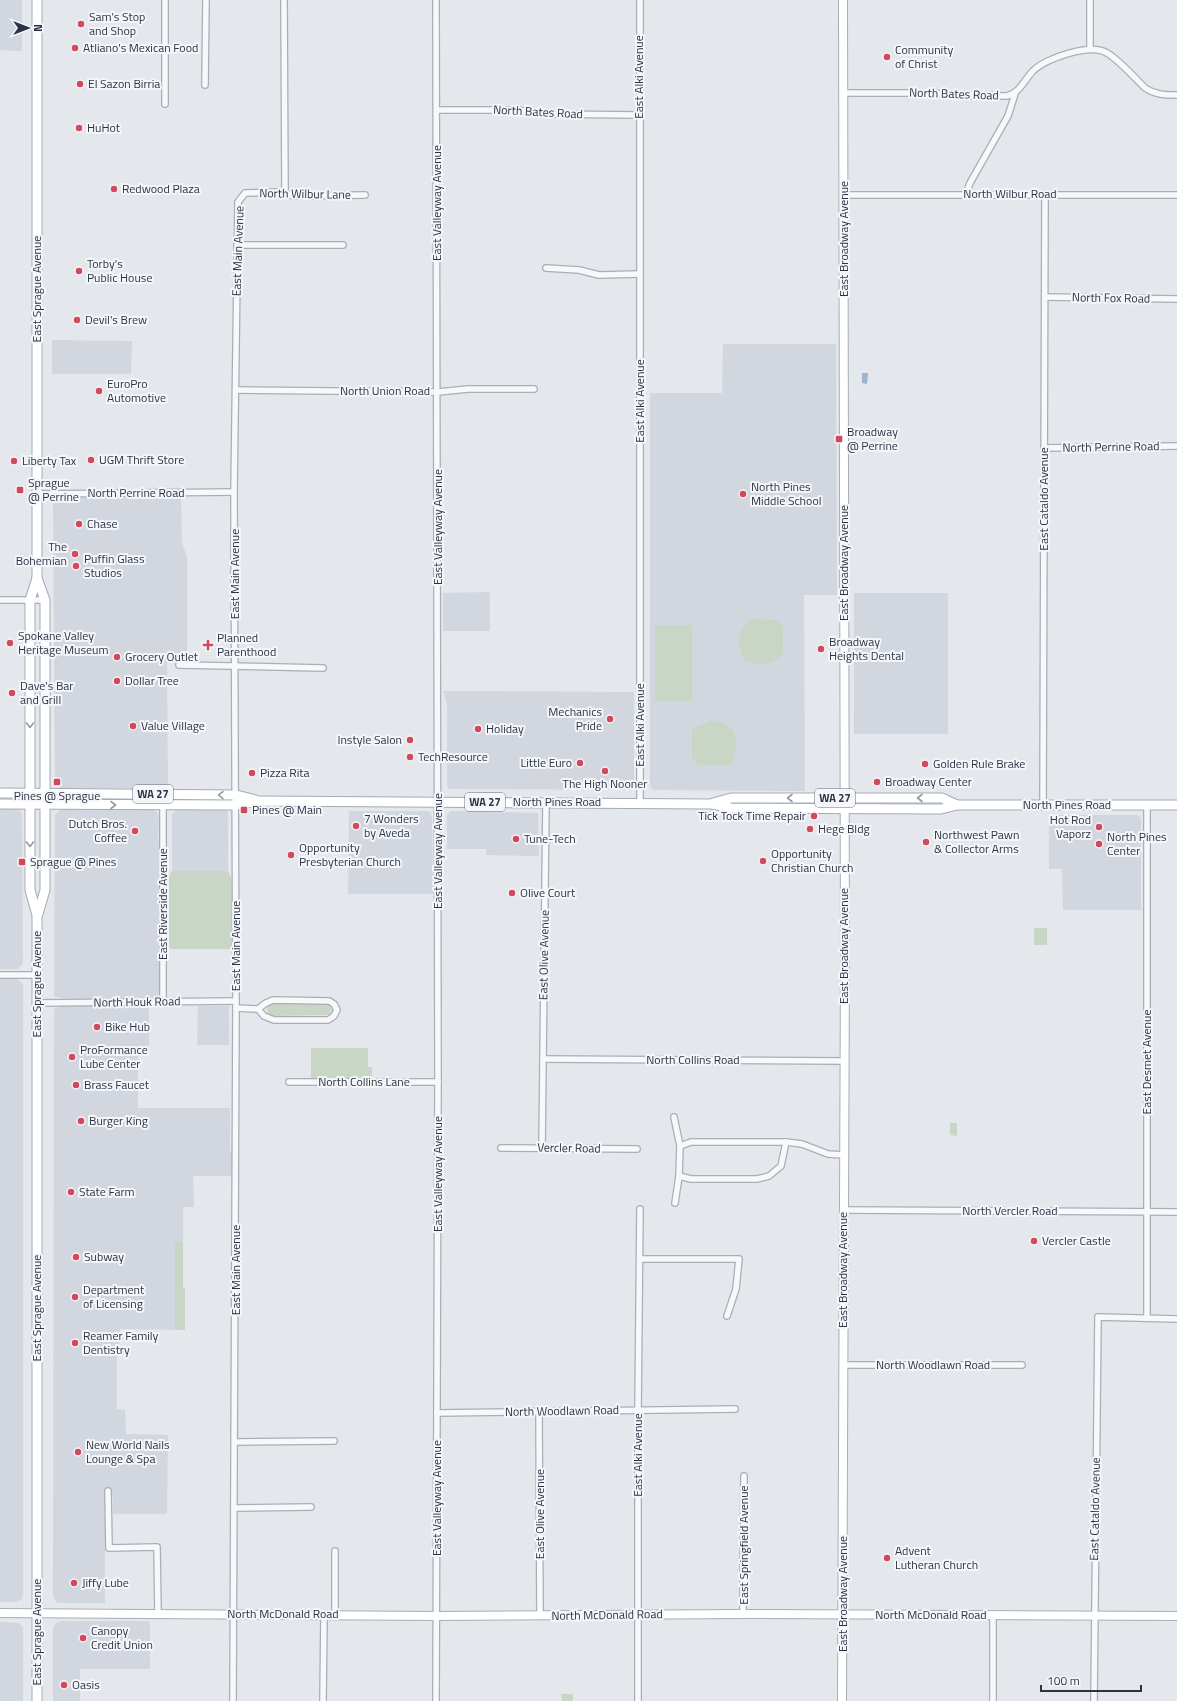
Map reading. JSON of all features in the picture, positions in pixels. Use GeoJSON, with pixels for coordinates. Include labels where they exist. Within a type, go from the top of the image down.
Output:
{"type":"FeatureCollection","features":[{"type":"Feature","properties":{"kind":"main road","name":"East Sprague Avenue"},"geometry":{"type":"LineString","coordinates":[[37,0],[37,578],[30,600],[30,890],[37,915],[37,1701]]}},
{"type":"Feature","properties":{"kind":"main road","name":"East Broadway Avenue"},"geometry":{"type":"LineString","coordinates":[[842,1701],[844,1210],[844,0]]}},
{"type":"Feature","properties":{"kind":"main road","name":"East Sprague Avenue"},"geometry":{"type":"LineString","coordinates":[[37,578],[45,600],[46,794],[45,890],[37,915]]}},
{"type":"Feature","properties":{"kind":"main road","name":"WA 27"},"geometry":{"type":"LineString","coordinates":[[0,794],[46,794]]}},
{"type":"Feature","properties":{"kind":"main road","name":"North Pines Road"},"geometry":{"type":"LineString","coordinates":[[46,794],[236,795],[259,801]]}},
{"type":"Feature","properties":{"kind":"main road","name":"North Pines Road"},"geometry":{"type":"LineString","coordinates":[[712,804],[731,798],[942,798],[958,805]]}},
{"type":"Feature","properties":{"kind":"main road","name":"North Pines Road"},"geometry":{"type":"LineString","coordinates":[[46,805],[236,805],[259,801],[640,803],[712,804],[731,808],[844,809],[941,809],[958,805],[1177,805]]}},
{"type":"Feature","properties":{"kind":"main road","name":"WA 27"},"geometry":{"type":"LineString","coordinates":[[0,804],[46,805]]}},
{"type":"Feature","properties":{"kind":"main road","name":"North McDonald Road"},"geometry":{"type":"LineString","coordinates":[[0,1613],[436,1616],[638,1614],[1177,1616]]}},
{"type":"Feature","properties":{"kind":"street"},"geometry":{"type":"LineString","coordinates":[[165,0],[165,104]]}},
{"type":"Feature","properties":{"kind":"street"},"geometry":{"type":"LineString","coordinates":[[205,85],[206,0]]}},
{"type":"Feature","properties":{"kind":"street"},"geometry":{"type":"LineString","coordinates":[[284,0],[285,193]]}},
{"type":"Feature","properties":{"kind":"street","name":"East Valleyway Avenue"},"geometry":{"type":"LineString","coordinates":[[436,0],[438,392],[436,1701]]}},
{"type":"Feature","properties":{"kind":"street","name":"East Alki Avenue"},"geometry":{"type":"LineString","coordinates":[[640,0],[640,803]]}},
{"type":"Feature","properties":{"kind":"street"},"geometry":{"type":"LineString","coordinates":[[1090,0],[1090,50]]}},
{"type":"Feature","properties":{"kind":"street","name":"North Bates Road"},"geometry":{"type":"LineString","coordinates":[[843,93],[935,93],[948,95],[1007,96],[1015,94],[1034,70],[1056,58],[1090,50],[1106,52],[1145,88],[1152,92],[1160,95],[1177,95]]}},
{"type":"Feature","properties":{"kind":"street"},"geometry":{"type":"LineString","coordinates":[[966,194],[970,183],[1008,116],[1015,94]]}},
{"type":"Feature","properties":{"kind":"street","name":"North Bates Road"},"geometry":{"type":"LineString","coordinates":[[437,110],[517,110],[544,114],[639,115]]}},
{"type":"Feature","properties":{"kind":"street","name":"North Wilbur Lane"},"geometry":{"type":"LineString","coordinates":[[245,194],[285,193],[293,196],[365,195]]}},
{"type":"Feature","properties":{"kind":"street","name":"East Main Avenue"},"geometry":{"type":"LineString","coordinates":[[233,1701],[236,1008],[234,492],[238,202],[245,194]]}},
{"type":"Feature","properties":{"kind":"street","name":"East Cataldo Avenue"},"geometry":{"type":"LineString","coordinates":[[1043,805],[1045,194]]}},
{"type":"Feature","properties":{"kind":"street","name":"North Wilbur Road"},"geometry":{"type":"LineString","coordinates":[[844,195],[1177,195]]}},
{"type":"Feature","properties":{"kind":"street"},"geometry":{"type":"LineString","coordinates":[[237,245],[343,246]]}},
{"type":"Feature","properties":{"kind":"street"},"geometry":{"type":"LineString","coordinates":[[546,268],[579,270],[599,275],[640,274]]}},
{"type":"Feature","properties":{"kind":"street","name":"North Fox Road"},"geometry":{"type":"LineString","coordinates":[[1045,297],[1177,299]]}},
{"type":"Feature","properties":{"kind":"street","name":"North Union Road"},"geometry":{"type":"LineString","coordinates":[[236,390],[438,392],[468,389],[534,389]]}},
{"type":"Feature","properties":{"kind":"street","name":"North Perrine Road"},"geometry":{"type":"LineString","coordinates":[[1044,448],[1177,446]]}},
{"type":"Feature","properties":{"kind":"street","name":"North Perrine Road"},"geometry":{"type":"LineString","coordinates":[[37,494],[234,492]]}},
{"type":"Feature","properties":{"kind":"street"},"geometry":{"type":"LineString","coordinates":[[0,600],[45,600]]}},
{"type":"Feature","properties":{"kind":"street"},"geometry":{"type":"LineString","coordinates":[[179,665],[323,668]]}},
{"type":"Feature","properties":{"kind":"street","name":"East Olive Avenue"},"geometry":{"type":"LineString","coordinates":[[542,1148],[546,802]]}},
{"type":"Feature","properties":{"kind":"street","name":"East Riverside Avenue"},"geometry":{"type":"LineString","coordinates":[[163,805],[163,1002]]}},
{"type":"Feature","properties":{"kind":"street","name":"East Desmet Avenue"},"geometry":{"type":"LineString","coordinates":[[1147,805],[1147,1318]]}},
{"type":"Feature","properties":{"kind":"street"},"geometry":{"type":"LineString","coordinates":[[0,975],[37,975]]}},
{"type":"Feature","properties":{"kind":"street"},"geometry":{"type":"LineString","coordinates":[[236,1008],[258,1009],[273,1000],[328,1001],[334,1004],[337,1010],[334,1016],[328,1020],[274,1020],[264,1016],[258,1009]]}},
{"type":"Feature","properties":{"kind":"street","name":"North Houk Road"},"geometry":{"type":"LineString","coordinates":[[37,1002],[236,1002]]}},
{"type":"Feature","properties":{"kind":"street","name":"North Collins Road"},"geometry":{"type":"LineString","coordinates":[[543,1059],[844,1061]]}},
{"type":"Feature","properties":{"kind":"street","name":"North Collins Lane"},"geometry":{"type":"LineString","coordinates":[[289,1082],[438,1082]]}},
{"type":"Feature","properties":{"kind":"street"},"geometry":{"type":"LineString","coordinates":[[674,1117],[680,1146],[679,1176],[675,1203]]}},
{"type":"Feature","properties":{"kind":"street"},"geometry":{"type":"LineString","coordinates":[[680,1146],[691,1142],[786,1142],[802,1144],[828,1154],[844,1155]]}},
{"type":"Feature","properties":{"kind":"street"},"geometry":{"type":"LineString","coordinates":[[679,1176],[691,1178],[757,1179],[769,1176],[781,1166],[786,1142]]}},
{"type":"Feature","properties":{"kind":"street","name":"Vercler Road"},"geometry":{"type":"LineString","coordinates":[[501,1148],[637,1149]]}},
{"type":"Feature","properties":{"kind":"street","name":"East Alki Avenue"},"geometry":{"type":"LineString","coordinates":[[638,1701],[640,1209]]}},
{"type":"Feature","properties":{"kind":"street","name":"North Vercler Road"},"geometry":{"type":"LineString","coordinates":[[844,1210],[1177,1212]]}},
{"type":"Feature","properties":{"kind":"street"},"geometry":{"type":"LineString","coordinates":[[640,1259],[739,1259],[736,1289],[727,1316]]}},
{"type":"Feature","properties":{"kind":"street","name":"East Cataldo Avenue"},"geometry":{"type":"LineString","coordinates":[[1094,1701],[1098,1318],[1147,1318]]}},
{"type":"Feature","properties":{"kind":"street"},"geometry":{"type":"LineString","coordinates":[[1147,1318],[1177,1319]]}},
{"type":"Feature","properties":{"kind":"street","name":"North Woodlawn Road"},"geometry":{"type":"LineString","coordinates":[[843,1365],[1022,1365]]}},
{"type":"Feature","properties":{"kind":"street","name":"North Woodlawn Road"},"geometry":{"type":"LineString","coordinates":[[437,1413],[735,1409]]}},
{"type":"Feature","properties":{"kind":"street","name":"East Olive Avenue"},"geometry":{"type":"LineString","coordinates":[[539,1411],[540,1616]]}},
{"type":"Feature","properties":{"kind":"street"},"geometry":{"type":"LineString","coordinates":[[235,1442],[334,1441]]}},
{"type":"Feature","properties":{"kind":"street","name":"East Springfield Avenue"},"geometry":{"type":"LineString","coordinates":[[743,1614],[744,1476]]}},
{"type":"Feature","properties":{"kind":"street"},"geometry":{"type":"LineString","coordinates":[[108,1491],[109,1548],[156,1546],[158,1614]]}},
{"type":"Feature","properties":{"kind":"street"},"geometry":{"type":"LineString","coordinates":[[235,1508],[311,1507]]}},
{"type":"Feature","properties":{"kind":"street"},"geometry":{"type":"LineString","coordinates":[[335,1550],[335,1615]]}},
{"type":"Feature","properties":{"kind":"street"},"geometry":{"type":"LineString","coordinates":[[323,1701],[324,1615]]}},
{"type":"Feature","properties":{"kind":"street"},"geometry":{"type":"LineString","coordinates":[[993,1615],[993,1701]]}},
{"type":"Feature","properties":{"kind":"shaded area"},"geometry":{"type":"Polygon","coordinates":[[[0,0],[22,0],[22,51],[0,50],[0,0]]]}},
{"type":"Feature","properties":{"kind":"shaded area"},"geometry":{"type":"Polygon","coordinates":[[[52,340],[132,341],[131,374],[52,374],[52,340]]]}},
{"type":"Feature","properties":{"kind":"shaded area","name":"North Pines Middle School"},"geometry":{"type":"Polygon","coordinates":[[[723,344],[836,344],[837,595],[804,595],[805,791],[654,790],[650,786],[650,393],[722,393],[723,344]]]}},
{"type":"Feature","properties":{"kind":"shaded area"},"geometry":{"type":"Polygon","coordinates":[[[58,496],[181,499],[182,543],[187,557],[187,657],[167,658],[168,788],[59,788],[55,781],[53,500],[58,496]]]}},
{"type":"Feature","properties":{"kind":"shaded area"},"geometry":{"type":"Polygon","coordinates":[[[490,592],[490,631],[443,631],[443,593],[490,592]]]}},
{"type":"Feature","properties":{"kind":"shaded area"},"geometry":{"type":"Polygon","coordinates":[[[854,593],[948,593],[948,734],[854,734],[854,593]]]}},
{"type":"Feature","properties":{"kind":"shaded area"},"geometry":{"type":"Polygon","coordinates":[[[443,691],[634,692],[634,788],[631,790],[449,789],[447,786],[447,703],[443,691]]]}},
{"type":"Feature","properties":{"kind":"shaded area"},"geometry":{"type":"Polygon","coordinates":[[[0,809],[17,809],[20,810],[22,814],[23,964],[18,969],[0,969],[0,809]]]}},
{"type":"Feature","properties":{"kind":"shaded area"},"geometry":{"type":"Polygon","coordinates":[[[61,809],[153,810],[156,811],[159,816],[158,840],[162,854],[160,993],[154,1000],[60,998],[54,996],[55,815],[61,809]]]}},
{"type":"Feature","properties":{"kind":"shaded area"},"geometry":{"type":"Polygon","coordinates":[[[176,810],[225,810],[228,812],[228,871],[172,871],[172,814],[176,810]]]}},
{"type":"Feature","properties":{"kind":"shaded area"},"geometry":{"type":"Polygon","coordinates":[[[349,811],[430,812],[432,816],[433,892],[435,894],[348,894],[349,811]]]}},
{"type":"Feature","properties":{"kind":"shaded area"},"geometry":{"type":"Polygon","coordinates":[[[451,811],[538,813],[539,856],[486,855],[486,849],[445,849],[447,847],[447,815],[451,811]]]}},
{"type":"Feature","properties":{"kind":"shaded area"},"geometry":{"type":"Polygon","coordinates":[[[1049,815],[1138,815],[1141,818],[1141,910],[1063,910],[1062,869],[1049,869],[1049,815]]]}},
{"type":"Feature","properties":{"kind":"shaded area"},"geometry":{"type":"Polygon","coordinates":[[[0,978],[16,978],[23,984],[23,1595],[22,1599],[17,1602],[0,1602],[0,978]]]}},
{"type":"Feature","properties":{"kind":"shaded area"},"geometry":{"type":"Polygon","coordinates":[[[64,1005],[149,1005],[149,1046],[138,1046],[138,1108],[230,1108],[230,1150],[232,1154],[233,1176],[193,1176],[194,1207],[183,1207],[183,1288],[185,1288],[185,1330],[120,1329],[119,1356],[117,1356],[117,1409],[125,1410],[126,1434],[168,1435],[167,1514],[113,1514],[113,1495],[105,1495],[105,1603],[59,1603],[56,1602],[53,1596],[54,1009],[64,1005]]]}},
{"type":"Feature","properties":{"kind":"shaded area"},"geometry":{"type":"Polygon","coordinates":[[[198,1006],[229,1006],[229,1045],[197,1045],[198,1006]]]}},
{"type":"Feature","properties":{"kind":"shaded area"},"geometry":{"type":"Polygon","coordinates":[[[61,1621],[150,1621],[150,1669],[80,1669],[80,1701],[53,1701],[53,1628],[56,1623],[61,1621]]]}},
{"type":"Feature","properties":{"kind":"shaded area"},"geometry":{"type":"Polygon","coordinates":[[[0,1622],[19,1623],[23,1628],[23,1701],[0,1701],[0,1622]]]}},
{"type":"Feature","properties":{"kind":"green space"},"geometry":{"type":"Polygon","coordinates":[[[749,619],[777,620],[783,626],[783,654],[769,663],[761,665],[745,661],[740,649],[739,639],[742,630],[749,619]]]}},
{"type":"Feature","properties":{"kind":"green space"},"geometry":{"type":"Polygon","coordinates":[[[655,625],[692,625],[692,701],[655,701],[655,625]]]}},
{"type":"Feature","properties":{"kind":"green space"},"geometry":{"type":"Polygon","coordinates":[[[712,720],[728,726],[733,730],[736,741],[732,765],[699,765],[692,759],[692,729],[712,720]]]}},
{"type":"Feature","properties":{"kind":"green space"},"geometry":{"type":"Polygon","coordinates":[[[172,871],[228,871],[233,887],[235,909],[235,949],[171,949],[169,947],[169,876],[172,871]]]}},
{"type":"Feature","properties":{"kind":"green space"},"geometry":{"type":"Polygon","coordinates":[[[1034,928],[1047,928],[1047,945],[1034,945],[1034,928]]]}},
{"type":"Feature","properties":{"kind":"green space"},"geometry":{"type":"Polygon","coordinates":[[[274,1003],[326,1004],[330,1006],[332,1010],[330,1014],[326,1015],[272,1016],[268,1013],[267,1009],[269,1005],[274,1003]]]}},
{"type":"Feature","properties":{"kind":"green space"},"geometry":{"type":"Polygon","coordinates":[[[311,1048],[368,1048],[368,1067],[372,1067],[372,1078],[311,1078],[311,1048]]]}},
{"type":"Feature","properties":{"kind":"green space"},"geometry":{"type":"Polygon","coordinates":[[[950,1123],[957,1123],[957,1136],[950,1135],[950,1123]]]}},
{"type":"Feature","properties":{"kind":"green space"},"geometry":{"type":"Polygon","coordinates":[[[175,1242],[183,1242],[185,1330],[175,1330],[175,1242]]]}},
{"type":"Feature","properties":{"kind":"green space"},"geometry":{"type":"Polygon","coordinates":[[[561,1694],[573,1694],[573,1701],[562,1701],[561,1694]]]}},
{"type":"Feature","properties":{"kind":"water"},"geometry":{"type":"Polygon","coordinates":[[[862,373],[868,373],[867,384],[862,383],[862,373]]]}},
{"type":"Feature","properties":{"kind":"place","name":"Sam's Stop and Shop"},"geometry":{"type":"Point","coordinates":[81,24]}},
{"type":"Feature","properties":{"kind":"place","name":"Atliano's Mexican Food"},"geometry":{"type":"Point","coordinates":[75,48]}},
{"type":"Feature","properties":{"kind":"place","name":"Community of Christ"},"geometry":{"type":"Point","coordinates":[887,57]}},
{"type":"Feature","properties":{"kind":"place","name":"El Sazon Birria"},"geometry":{"type":"Point","coordinates":[80,84]}},
{"type":"Feature","properties":{"kind":"place","name":"HuHot"},"geometry":{"type":"Point","coordinates":[79,128]}},
{"type":"Feature","properties":{"kind":"place","name":"Redwood Plaza"},"geometry":{"type":"Point","coordinates":[114,189]}},
{"type":"Feature","properties":{"kind":"place","name":"Torby's Public House"},"geometry":{"type":"Point","coordinates":[79,271]}},
{"type":"Feature","properties":{"kind":"place","name":"Devil's Brew"},"geometry":{"type":"Point","coordinates":[77,320]}},
{"type":"Feature","properties":{"kind":"place","name":"EuroPro Automotive"},"geometry":{"type":"Point","coordinates":[99,391]}},
{"type":"Feature","properties":{"kind":"place","name":"Broadway @ Perrine"},"geometry":{"type":"Point","coordinates":[839,439]}},
{"type":"Feature","properties":{"kind":"place","name":"UGM Thrift Store"},"geometry":{"type":"Point","coordinates":[91,460]}},
{"type":"Feature","properties":{"kind":"place","name":"Liberty Tax"},"geometry":{"type":"Point","coordinates":[14,461]}},
{"type":"Feature","properties":{"kind":"place","name":"Sprague @ Perrine"},"geometry":{"type":"Point","coordinates":[20,490]}},
{"type":"Feature","properties":{"kind":"place","name":"North Pines Middle School"},"geometry":{"type":"Point","coordinates":[743,494]}},
{"type":"Feature","properties":{"kind":"place","name":"Chase"},"geometry":{"type":"Point","coordinates":[79,524]}},
{"type":"Feature","properties":{"kind":"place","name":"The Bohemian"},"geometry":{"type":"Point","coordinates":[75,554]}},
{"type":"Feature","properties":{"kind":"place","name":"Puffin Glass Studios"},"geometry":{"type":"Point","coordinates":[76,566]}},
{"type":"Feature","properties":{"kind":"place","name":"Spokane Valley Heritage Museum"},"geometry":{"type":"Point","coordinates":[10,643]}},
{"type":"Feature","properties":{"kind":"place","name":"Planned Parenthood"},"geometry":{"type":"Point","coordinates":[208,645]}},
{"type":"Feature","properties":{"kind":"place","name":"Broadway Heights Dental"},"geometry":{"type":"Point","coordinates":[821,649]}},
{"type":"Feature","properties":{"kind":"place","name":"Grocery Outlet"},"geometry":{"type":"Point","coordinates":[117,657]}},
{"type":"Feature","properties":{"kind":"place","name":"Dollar Tree"},"geometry":{"type":"Point","coordinates":[117,681]}},
{"type":"Feature","properties":{"kind":"place","name":"Dave's Bar and Grill"},"geometry":{"type":"Point","coordinates":[12,693]}},
{"type":"Feature","properties":{"kind":"place","name":"Mechanics Pride"},"geometry":{"type":"Point","coordinates":[610,719]}},
{"type":"Feature","properties":{"kind":"place","name":"Value Village"},"geometry":{"type":"Point","coordinates":[133,726]}},
{"type":"Feature","properties":{"kind":"place","name":"Holiday"},"geometry":{"type":"Point","coordinates":[478,729]}},
{"type":"Feature","properties":{"kind":"place","name":"Instyle Salon"},"geometry":{"type":"Point","coordinates":[410,740]}},
{"type":"Feature","properties":{"kind":"place","name":"TechResource"},"geometry":{"type":"Point","coordinates":[410,757]}},
{"type":"Feature","properties":{"kind":"place","name":"Little Euro"},"geometry":{"type":"Point","coordinates":[580,763]}},
{"type":"Feature","properties":{"kind":"place","name":"Golden Rule Brake"},"geometry":{"type":"Point","coordinates":[925,764]}},
{"type":"Feature","properties":{"kind":"place","name":"The High Nooner"},"geometry":{"type":"Point","coordinates":[605,771]}},
{"type":"Feature","properties":{"kind":"place","name":"Pizza Rita"},"geometry":{"type":"Point","coordinates":[252,773]}},
{"type":"Feature","properties":{"kind":"place","name":"Pines @ Sprague"},"geometry":{"type":"Point","coordinates":[57,782]}},
{"type":"Feature","properties":{"kind":"place","name":"Broadway Center"},"geometry":{"type":"Point","coordinates":[877,782]}},
{"type":"Feature","properties":{"kind":"place","name":"Pines @ Main"},"geometry":{"type":"Point","coordinates":[244,810]}},
{"type":"Feature","properties":{"kind":"place","name":"Tick Tock Time Repair"},"geometry":{"type":"Point","coordinates":[814,816]}},
{"type":"Feature","properties":{"kind":"place","name":"7 Wonders by Aveda"},"geometry":{"type":"Point","coordinates":[356,826]}},
{"type":"Feature","properties":{"kind":"place","name":"Hot Rod Vaporz"},"geometry":{"type":"Point","coordinates":[1099,827]}},
{"type":"Feature","properties":{"kind":"place","name":"Hege Bldg"},"geometry":{"type":"Point","coordinates":[810,829]}},
{"type":"Feature","properties":{"kind":"place","name":"Dutch Bros. Coffee"},"geometry":{"type":"Point","coordinates":[135,831]}},
{"type":"Feature","properties":{"kind":"place","name":"Tune-Tech"},"geometry":{"type":"Point","coordinates":[516,839]}},
{"type":"Feature","properties":{"kind":"place","name":"Northwest Pawn & Collector Arms"},"geometry":{"type":"Point","coordinates":[926,842]}},
{"type":"Feature","properties":{"kind":"place","name":"North Pines Center"},"geometry":{"type":"Point","coordinates":[1099,844]}},
{"type":"Feature","properties":{"kind":"place","name":"Opportunity Presbyterian Church"},"geometry":{"type":"Point","coordinates":[291,855]}},
{"type":"Feature","properties":{"kind":"place","name":"Opportunity Christian Church"},"geometry":{"type":"Point","coordinates":[763,861]}},
{"type":"Feature","properties":{"kind":"place","name":"Sprague @ Pines"},"geometry":{"type":"Point","coordinates":[22,862]}},
{"type":"Feature","properties":{"kind":"place","name":"Olive Court"},"geometry":{"type":"Point","coordinates":[512,893]}},
{"type":"Feature","properties":{"kind":"place","name":"Bike Hub"},"geometry":{"type":"Point","coordinates":[97,1027]}},
{"type":"Feature","properties":{"kind":"place","name":"ProFormance Lube Center"},"geometry":{"type":"Point","coordinates":[72,1057]}},
{"type":"Feature","properties":{"kind":"place","name":"Brass Faucet"},"geometry":{"type":"Point","coordinates":[76,1085]}},
{"type":"Feature","properties":{"kind":"place","name":"Burger King"},"geometry":{"type":"Point","coordinates":[81,1121]}},
{"type":"Feature","properties":{"kind":"place","name":"State Farm"},"geometry":{"type":"Point","coordinates":[71,1192]}},
{"type":"Feature","properties":{"kind":"place","name":"Vercler Castle"},"geometry":{"type":"Point","coordinates":[1034,1241]}},
{"type":"Feature","properties":{"kind":"place","name":"Subway"},"geometry":{"type":"Point","coordinates":[76,1257]}},
{"type":"Feature","properties":{"kind":"place","name":"Department of Licensing"},"geometry":{"type":"Point","coordinates":[75,1297]}},
{"type":"Feature","properties":{"kind":"place","name":"Reamer Family Dentistry"},"geometry":{"type":"Point","coordinates":[75,1343]}},
{"type":"Feature","properties":{"kind":"place","name":"New World Nails Lounge & Spa"},"geometry":{"type":"Point","coordinates":[78,1452]}},
{"type":"Feature","properties":{"kind":"place","name":"Advent Lutheran Church"},"geometry":{"type":"Point","coordinates":[887,1558]}},
{"type":"Feature","properties":{"kind":"place","name":"Jiffy Lube"},"geometry":{"type":"Point","coordinates":[74,1583]}},
{"type":"Feature","properties":{"kind":"place","name":"Canopy Credit Union"},"geometry":{"type":"Point","coordinates":[83,1638]}},
{"type":"Feature","properties":{"kind":"place","name":"Oasis"},"geometry":{"type":"Point","coordinates":[64,1685]}}]}
